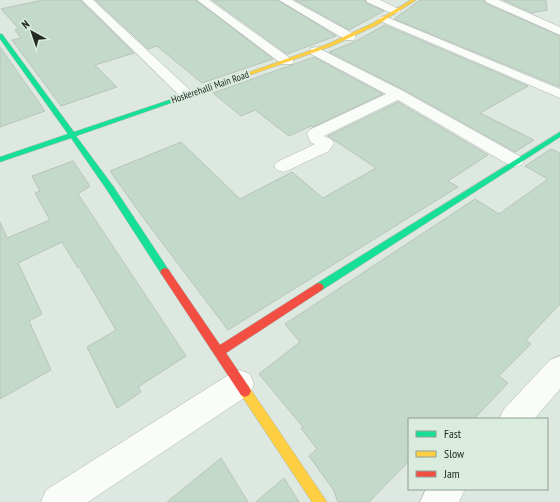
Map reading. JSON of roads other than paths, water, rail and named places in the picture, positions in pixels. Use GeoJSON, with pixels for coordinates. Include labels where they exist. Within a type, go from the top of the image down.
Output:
{"type":"FeatureCollection","features":[{"type":"Feature","properties":{"kind":"street"},"geometry":{"type":"LineString","coordinates":[[87,0],[188,95]]}},
{"type":"Feature","properties":{"kind":"street"},"geometry":{"type":"LineString","coordinates":[[202,0],[287,61]]}},
{"type":"Feature","properties":{"kind":"street"},"geometry":{"type":"LineString","coordinates":[[284,0],[350,37]]}},
{"type":"Feature","properties":{"kind":"street"},"geometry":{"type":"LineString","coordinates":[[371,0],[390,15],[560,94]]}},
{"type":"Feature","properties":{"kind":"street","name":"Hoskerehalli Main Road"},"geometry":{"type":"LineString","coordinates":[[0,160],[316,51],[350,37],[414,0]]}},
{"type":"Feature","properties":{"kind":"street"},"geometry":{"type":"LineString","coordinates":[[490,0],[560,31]]}},
{"type":"Feature","properties":{"kind":"street"},"geometry":{"type":"LineString","coordinates":[[0,35],[110,188],[218,352],[320,502]]}},
{"type":"Feature","properties":{"kind":"street"},"geometry":{"type":"LineString","coordinates":[[316,51],[398,94],[515,161]]}},
{"type":"Feature","properties":{"kind":"street"},"geometry":{"type":"LineString","coordinates":[[283,166],[323,147],[325,143],[317,138],[315,134],[398,94]]}},
{"type":"Feature","properties":{"kind":"street"},"geometry":{"type":"LineString","coordinates":[[218,352],[515,161],[560,134]]}},
{"type":"Feature","properties":{"kind":"street"},"geometry":{"type":"LineString","coordinates":[[515,418],[560,369]]}},
{"type":"Feature","properties":{"kind":"street"},"geometry":{"type":"LineString","coordinates":[[58,502],[240,384]]}},
{"type":"Feature","properties":{"kind":"street"},"geometry":{"type":"LineString","coordinates":[[437,502],[448,490]]}}]}
